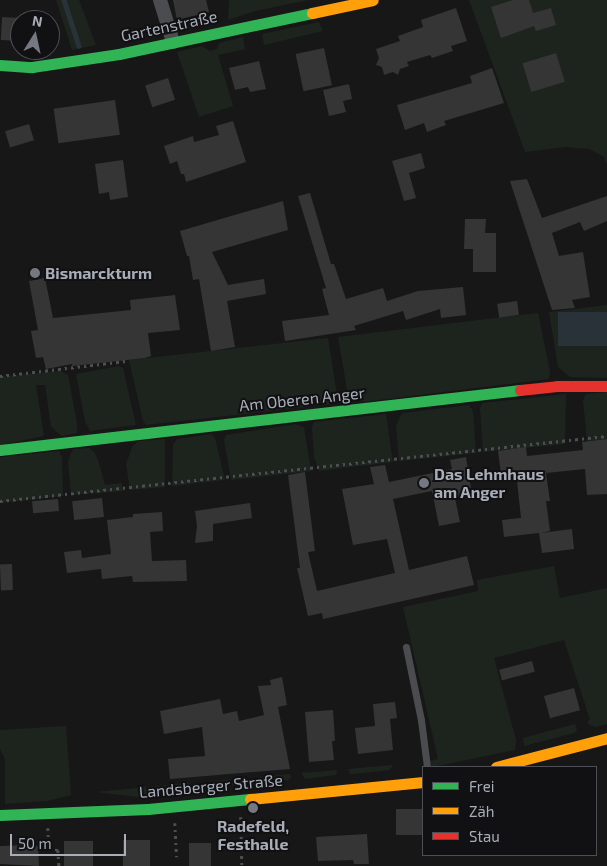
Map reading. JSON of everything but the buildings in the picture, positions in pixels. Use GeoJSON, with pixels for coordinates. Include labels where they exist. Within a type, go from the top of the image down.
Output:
{"type":"FeatureCollection","features":[{"type":"Feature","properties":{"kind":"street"},"geometry":{"type":"LineString","coordinates":[[160,0],[173,42]]}},
{"type":"Feature","properties":{"kind":"street","name":"Gartenstraße"},"geometry":{"type":"LineString","coordinates":[[0,65],[32,67],[119,54],[373,0]]}},
{"type":"Feature","properties":{"kind":"street","name":"Am Oberen Anger"},"geometry":{"type":"LineString","coordinates":[[0,450],[557,386],[607,386]]}},
{"type":"Feature","properties":{"kind":"street"},"geometry":{"type":"LineString","coordinates":[[500,766],[607,738]]}},
{"type":"Feature","properties":{"kind":"street","name":"Landsberger Straße"},"geometry":{"type":"LineString","coordinates":[[0,815],[173,806],[422,782]]}},
{"type":"Feature","properties":{"kind":"lane"},"geometry":{"type":"LineString","coordinates":[[406,647],[421,720],[427,766]]}},
{"type":"Feature","properties":{"kind":"path"},"geometry":{"type":"LineString","coordinates":[[0,376],[126,361]]}},
{"type":"Feature","properties":{"kind":"path"},"geometry":{"type":"LineString","coordinates":[[0,501],[607,436]]}},
{"type":"Feature","properties":{"kind":"path"},"geometry":{"type":"LineString","coordinates":[[241,800],[242,866]]}},
{"type":"Feature","properties":{"kind":"path"},"geometry":{"type":"LineString","coordinates":[[173,806],[177,857]]}},
{"type":"Feature","properties":{"kind":"path"},"geometry":{"type":"LineString","coordinates":[[46,814],[49,850],[58,850],[59,866]]}},
{"type":"Feature","properties":{"kind":"shaded area"},"geometry":{"type":"Polygon","coordinates":[[[56,0],[79,0],[96,45],[72,50],[56,0]]]}},
{"type":"Feature","properties":{"kind":"shaded area"},"geometry":{"type":"Polygon","coordinates":[[[229,0],[309,0],[255,11],[228,20],[229,0]]]}},
{"type":"Feature","properties":{"kind":"shaded area"},"geometry":{"type":"Polygon","coordinates":[[[469,0],[607,0],[607,165],[604,157],[589,149],[566,147],[525,152],[469,0]]]}},
{"type":"Feature","properties":{"kind":"shaded area"},"geometry":{"type":"Polygon","coordinates":[[[319,22],[323,31],[264,45],[262,34],[319,22]]]}},
{"type":"Feature","properties":{"kind":"shaded area"},"geometry":{"type":"Polygon","coordinates":[[[243,37],[245,49],[218,55],[233,106],[199,117],[177,52],[202,46],[210,51],[217,49],[219,43],[243,37]]]}},
{"type":"Feature","properties":{"kind":"shaded area"},"geometry":{"type":"Polygon","coordinates":[[[607,305],[607,378],[570,377],[558,367],[549,312],[607,305]]]}},
{"type":"Feature","properties":{"kind":"shaded area"},"geometry":{"type":"Polygon","coordinates":[[[558,312],[607,312],[607,346],[558,346],[558,312]]]}},
{"type":"Feature","properties":{"kind":"shaded area"},"geometry":{"type":"Polygon","coordinates":[[[538,313],[550,371],[549,379],[363,402],[354,399],[347,390],[338,337],[538,313]]]}},
{"type":"Feature","properties":{"kind":"shaded area"},"geometry":{"type":"Polygon","coordinates":[[[328,338],[337,394],[333,404],[146,425],[143,421],[129,360],[328,338]]]}},
{"type":"Feature","properties":{"kind":"shaded area"},"geometry":{"type":"Polygon","coordinates":[[[119,366],[123,368],[136,425],[90,431],[85,421],[76,374],[119,366]]]}},
{"type":"Feature","properties":{"kind":"shaded area"},"geometry":{"type":"Polygon","coordinates":[[[60,371],[68,375],[77,423],[77,433],[62,436],[51,426],[45,385],[36,385],[44,436],[0,445],[0,377],[60,371]]]}},
{"type":"Feature","properties":{"kind":"shaded area"},"geometry":{"type":"Polygon","coordinates":[[[607,392],[607,439],[587,441],[583,400],[586,394],[607,392]]]}},
{"type":"Feature","properties":{"kind":"shaded area"},"geometry":{"type":"Polygon","coordinates":[[[566,394],[565,444],[483,452],[480,408],[482,403],[566,394]]]}},
{"type":"Feature","properties":{"kind":"shaded area"},"geometry":{"type":"Polygon","coordinates":[[[469,405],[473,411],[476,453],[399,461],[396,426],[402,413],[469,405]]]}},
{"type":"Feature","properties":{"kind":"shaded area"},"geometry":{"type":"Polygon","coordinates":[[[386,414],[393,462],[319,471],[314,457],[312,427],[314,422],[386,414]]]}},
{"type":"Feature","properties":{"kind":"shaded area"},"geometry":{"type":"Polygon","coordinates":[[[295,424],[304,427],[311,471],[231,480],[224,440],[226,435],[295,424]]]}},
{"type":"Feature","properties":{"kind":"shaded area"},"geometry":{"type":"Polygon","coordinates":[[[211,434],[215,438],[225,480],[172,486],[173,445],[177,439],[211,434]]]}},
{"type":"Feature","properties":{"kind":"shaded area"},"geometry":{"type":"Polygon","coordinates":[[[165,439],[165,487],[130,490],[126,464],[132,447],[138,441],[165,439]]]}},
{"type":"Feature","properties":{"kind":"shaded area"},"geometry":{"type":"Polygon","coordinates":[[[89,448],[94,452],[98,460],[105,485],[122,483],[123,491],[71,495],[68,462],[71,453],[74,449],[89,448]]]}},
{"type":"Feature","properties":{"kind":"shaded area"},"geometry":{"type":"Polygon","coordinates":[[[59,451],[62,458],[63,496],[0,503],[0,457],[59,451]]]}},
{"type":"Feature","properties":{"kind":"shaded area"},"geometry":{"type":"Polygon","coordinates":[[[554,566],[560,598],[607,588],[607,724],[596,727],[589,725],[587,721],[590,720],[564,640],[494,658],[516,740],[515,750],[432,766],[430,761],[438,759],[403,607],[478,591],[477,580],[554,566]]]}},
{"type":"Feature","properties":{"kind":"shaded area"},"geometry":{"type":"Polygon","coordinates":[[[575,724],[577,731],[574,733],[524,746],[523,738],[575,724]]]}},
{"type":"Feature","properties":{"kind":"shaded area"},"geometry":{"type":"Polygon","coordinates":[[[66,726],[71,795],[47,801],[5,804],[5,759],[0,749],[0,730],[66,726]]]}},
{"type":"Feature","properties":{"kind":"shaded area"},"geometry":{"type":"Polygon","coordinates":[[[393,765],[390,770],[353,774],[350,774],[348,769],[393,765]]]}},
{"type":"Feature","properties":{"kind":"shaded area"},"geometry":{"type":"Polygon","coordinates":[[[337,770],[336,775],[305,779],[301,773],[337,770]]]}},
{"type":"Feature","properties":{"kind":"shaded area"},"geometry":{"type":"Polygon","coordinates":[[[290,774],[291,778],[288,780],[261,781],[260,777],[290,774]]]}},
{"type":"Feature","properties":{"kind":"shaded area"},"geometry":{"type":"Polygon","coordinates":[[[239,779],[237,785],[215,786],[214,781],[239,779]]]}},
{"type":"Feature","properties":{"kind":"shaded area"},"geometry":{"type":"Polygon","coordinates":[[[190,783],[191,790],[186,793],[138,797],[95,792],[190,783]]]}},
{"type":"Feature","properties":{"kind":"waterway"},"geometry":{"type":"LineString","coordinates":[[64,0],[79,46]]}},
{"type":"Feature","properties":{"kind":"traffic: fast"},"geometry":{"type":"LineString","coordinates":[[0,65],[32,67],[119,54],[312,13]]}},
{"type":"Feature","properties":{"kind":"traffic: fast"},"geometry":{"type":"LineString","coordinates":[[0,450],[520,390]]}},
{"type":"Feature","properties":{"kind":"traffic: fast"},"geometry":{"type":"LineString","coordinates":[[0,815],[148,809],[250,799]]}},
{"type":"Feature","properties":{"kind":"traffic: slow"},"geometry":{"type":"LineString","coordinates":[[312,13],[373,0]]}},
{"type":"Feature","properties":{"kind":"traffic: slow"},"geometry":{"type":"LineString","coordinates":[[500,766],[607,738]]}},
{"type":"Feature","properties":{"kind":"traffic: slow"},"geometry":{"type":"LineString","coordinates":[[250,799],[422,782]]}},
{"type":"Feature","properties":{"kind":"traffic: jam"},"geometry":{"type":"LineString","coordinates":[[520,390],[557,386],[607,386]]}},
{"type":"Feature","properties":{"kind":"place","name":"Bismarckturm"},"geometry":{"type":"Point","coordinates":[35,273]}},
{"type":"Feature","properties":{"kind":"place","name":"Das Lehmhaus am Anger"},"geometry":{"type":"Point","coordinates":[424,483]}},
{"type":"Feature","properties":{"kind":"place","name":"Radefeld, Festhalle"},"geometry":{"type":"Point","coordinates":[253,808]}}]}
